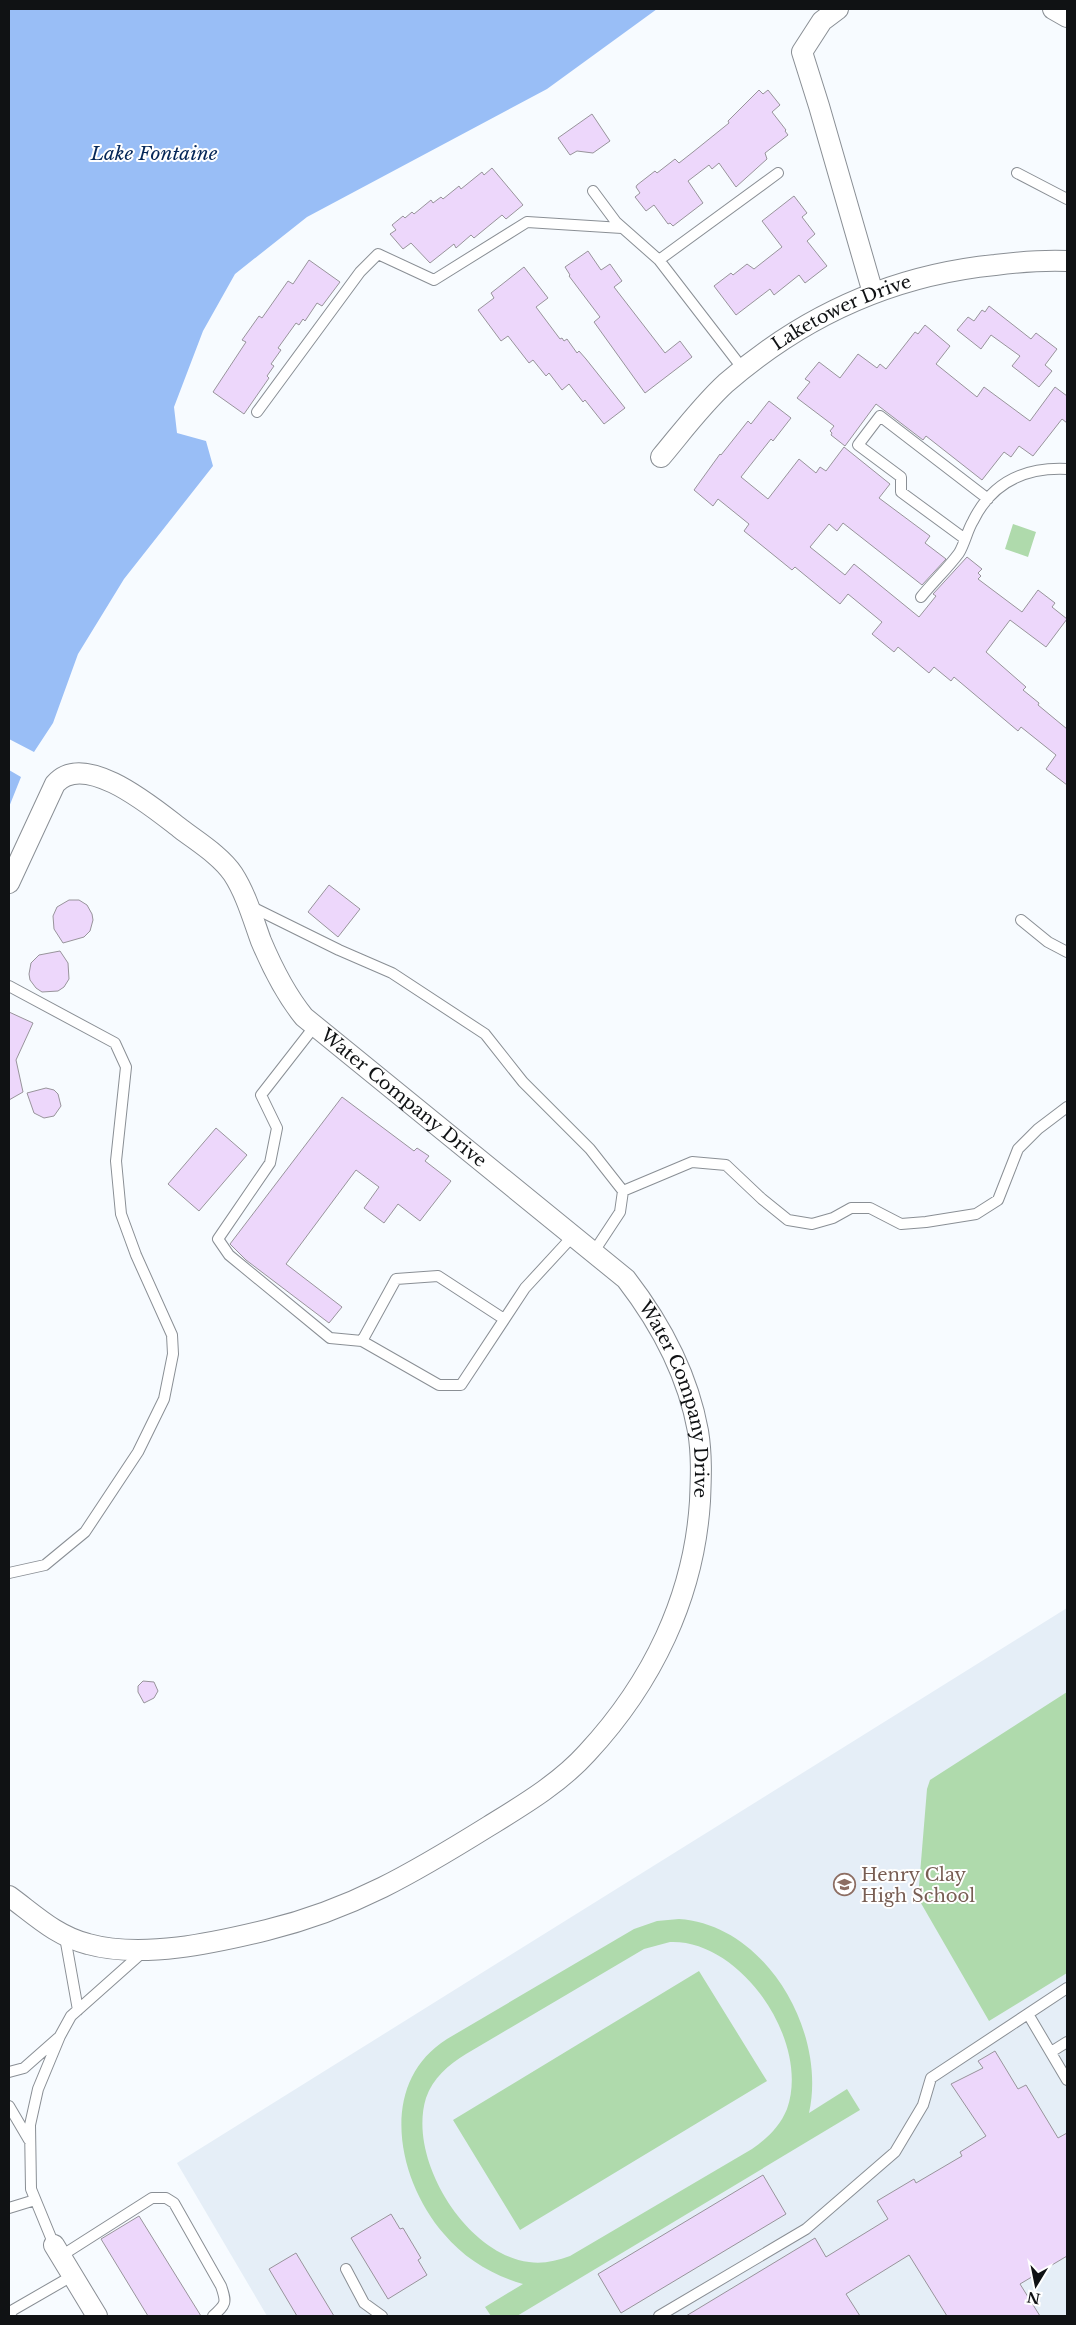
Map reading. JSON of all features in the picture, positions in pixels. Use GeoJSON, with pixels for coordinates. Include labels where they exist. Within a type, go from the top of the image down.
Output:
{"type":"FeatureCollection","features":[{"type":"Feature","properties":{"kind":"street"},"geometry":{"type":"LineString","coordinates":[[838,9],[822,21],[802,52],[820,106],[873,293]]}},
{"type":"Feature","properties":{"kind":"street"},"geometry":{"type":"LineString","coordinates":[[1054,9],[1067,17]]}},
{"type":"Feature","properties":{"kind":"street","name":"Laketower Drive"},"geometry":{"type":"LineString","coordinates":[[661,457],[704,406],[743,369],[794,332],[852,301],[932,275],[977,267],[1024,262],[1067,261]]}},
{"type":"Feature","properties":{"kind":"street","name":"Water Company Drive"},"geometry":{"type":"LineString","coordinates":[[9,883],[55,784],[60,778],[68,775],[86,774],[99,777],[126,790],[213,854],[232,874],[281,982],[294,1006],[314,1027],[626,1279],[655,1322],[671,1352],[692,1405],[698,1432],[702,1466],[698,1528],[692,1564],[671,1627],[647,1675],[634,1696],[586,1755],[550,1786],[425,1866],[387,1887],[328,1912],[295,1923],[241,1936],[146,1950],[90,1945],[66,1937],[48,1927],[9,1896]]}},
{"type":"Feature","properties":{"kind":"street"},"geometry":{"type":"LineString","coordinates":[[57,2250],[97,2316]]}},
{"type":"Feature","properties":{"kind":"lane"},"geometry":{"type":"LineString","coordinates":[[659,260],[778,172]]}},
{"type":"Feature","properties":{"kind":"lane"},"geometry":{"type":"LineString","coordinates":[[1017,174],[1067,199]]}},
{"type":"Feature","properties":{"kind":"lane"},"geometry":{"type":"LineString","coordinates":[[592,191],[622,228],[659,260],[743,369]]}},
{"type":"Feature","properties":{"kind":"lane"},"geometry":{"type":"LineString","coordinates":[[257,412],[360,272],[378,254],[434,280],[527,222],[622,228]]}},
{"type":"Feature","properties":{"kind":"lane"},"geometry":{"type":"LineString","coordinates":[[965,539],[901,492],[900,477],[858,445],[880,416],[988,499]]}},
{"type":"Feature","properties":{"kind":"lane"},"geometry":{"type":"LineString","coordinates":[[921,597],[959,552],[973,519],[995,490],[1009,479],[1047,469],[1067,469]]}},
{"type":"Feature","properties":{"kind":"lane"},"geometry":{"type":"LineString","coordinates":[[247,904],[338,950],[392,973],[485,1034],[523,1082],[590,1149],[623,1192],[620,1212],[593,1253]]}},
{"type":"Feature","properties":{"kind":"lane"},"geometry":{"type":"LineString","coordinates":[[1021,920],[1048,942],[1067,952]]}},
{"type":"Feature","properties":{"kind":"lane"},"geometry":{"type":"LineString","coordinates":[[9,986],[114,1043],[126,1067],[116,1161],[121,1214],[136,1255],[172,1335],[173,1354],[164,1399],[138,1452],[85,1532],[45,1565],[9,1573]]}},
{"type":"Feature","properties":{"kind":"lane"},"geometry":{"type":"LineString","coordinates":[[314,1027],[262,1095],[277,1128],[270,1162],[218,1239],[229,1255],[330,1338],[362,1341],[439,1385],[461,1385],[524,1288],[572,1237]]}},
{"type":"Feature","properties":{"kind":"lane"},"geometry":{"type":"LineString","coordinates":[[623,1192],[692,1162],[726,1165],[762,1199],[788,1220],[812,1224],[833,1218],[851,1208],[870,1208],[901,1224],[976,1214],[998,1200],[1018,1148],[1038,1129],[1067,1107]]}},
{"type":"Feature","properties":{"kind":"lane"},"geometry":{"type":"LineString","coordinates":[[362,1341],[396,1279],[438,1276],[504,1318]]}},
{"type":"Feature","properties":{"kind":"lane"},"geometry":{"type":"LineString","coordinates":[[66,1937],[78,2010]]}},
{"type":"Feature","properties":{"kind":"lane"},"geometry":{"type":"LineString","coordinates":[[146,1950],[71,2016],[60,2036],[38,2089],[30,2125],[31,2189],[57,2250],[152,2198],[166,2198],[174,2202],[221,2286],[226,2300],[224,2306],[213,2316]]}},
{"type":"Feature","properties":{"kind":"lane"},"geometry":{"type":"LineString","coordinates":[[658,2316],[806,2229],[896,2152],[923,2105],[931,2078],[1067,1988]]}},
{"type":"Feature","properties":{"kind":"lane"},"geometry":{"type":"LineString","coordinates":[[1028,2014],[1067,2080]]}},
{"type":"Feature","properties":{"kind":"lane"},"geometry":{"type":"LineString","coordinates":[[9,2072],[24,2068],[60,2036]]}},
{"type":"Feature","properties":{"kind":"lane"},"geometry":{"type":"LineString","coordinates":[[1051,2052],[1067,2042]]}},
{"type":"Feature","properties":{"kind":"lane"},"geometry":{"type":"LineString","coordinates":[[9,2106],[30,2140]]}},
{"type":"Feature","properties":{"kind":"lane"},"geometry":{"type":"LineString","coordinates":[[9,2208],[36,2200]]}},
{"type":"Feature","properties":{"kind":"lane"},"geometry":{"type":"LineString","coordinates":[[346,2269],[364,2303],[382,2316]]}},
{"type":"Feature","properties":{"kind":"lane"},"geometry":{"type":"LineString","coordinates":[[9,2316],[13,2310],[72,2276]]}},
{"type":"Feature","properties":{"kind":"shaded area","name":"Henry Clay High School"},"geometry":{"type":"Polygon","coordinates":[[[1067,1608],[1067,2316],[267,2316],[177,2163],[1067,1608]]]}},
{"type":"Feature","properties":{"kind":"green space"},"geometry":{"type":"Polygon","coordinates":[[[1013,524],[1036,532],[1028,557],[1005,549],[1013,524]]]}},
{"type":"Feature","properties":{"kind":"green space"},"geometry":{"type":"Polygon","coordinates":[[[1067,1692],[1067,1973],[989,2021],[918,1898],[927,1789],[930,1780],[1067,1692]]]}},
{"type":"Feature","properties":{"kind":"green space"},"geometry":{"type":"Polygon","coordinates":[[[679,1919],[711,1926],[739,1941],[764,1962],[784,1988],[799,2018],[809,2050],[812,2082],[809,2113],[847,2089],[860,2110],[517,2316],[491,2316],[485,2307],[523,2284],[490,2271],[470,2258],[452,2243],[428,2212],[415,2187],[406,2160],[402,2133],[403,2106],[410,2080],[425,2058],[447,2039],[634,1929],[657,1921],[679,1919]],[[670,1942],[644,1949],[466,2054],[447,2067],[437,2078],[426,2098],[422,2122],[425,2148],[434,2175],[447,2200],[464,2223],[484,2242],[506,2255],[529,2262],[550,2262],[570,2256],[752,2149],[777,2126],[787,2109],[792,2082],[789,2054],[779,2026],[764,1999],[745,1976],[722,1957],[696,1946],[670,1942]]]}},
{"type":"Feature","properties":{"kind":"green space"},"geometry":{"type":"Polygon","coordinates":[[[699,1971],[767,2081],[520,2230],[453,2120],[699,1971]]]}},
{"type":"Feature","properties":{"kind":"water","name":"Lake Fontaine"},"geometry":{"type":"Polygon","coordinates":[[[9,9],[657,9],[547,89],[307,217],[235,274],[203,331],[174,407],[177,433],[206,441],[213,466],[124,579],[78,654],[53,723],[34,752],[9,739],[9,9]]]}},
{"type":"Feature","properties":{"kind":"water"},"geometry":{"type":"Polygon","coordinates":[[[9,770],[21,777],[9,807],[9,770]]]}},
{"type":"Feature","properties":{"kind":"building"},"geometry":{"type":"Polygon","coordinates":[[[759,90],[763,94],[768,90],[780,105],[772,112],[788,135],[765,153],[767,159],[736,187],[719,163],[712,169],[709,165],[688,181],[703,203],[673,226],[670,223],[668,224],[654,205],[646,211],[635,197],[640,193],[636,187],[637,185],[675,159],[679,163],[729,123],[728,121],[759,90]]]}},
{"type":"Feature","properties":{"kind":"building"},"geometry":{"type":"Polygon","coordinates":[[[592,114],[610,141],[593,153],[577,151],[570,155],[558,138],[592,114]]]}},
{"type":"Feature","properties":{"kind":"building"},"geometry":{"type":"Polygon","coordinates":[[[492,168],[523,205],[506,219],[502,215],[474,238],[471,235],[456,248],[454,244],[430,263],[411,243],[403,249],[390,234],[396,230],[392,225],[403,216],[405,218],[412,212],[414,214],[431,200],[433,203],[441,197],[443,199],[459,186],[461,189],[482,172],[484,175],[492,168]]]}},
{"type":"Feature","properties":{"kind":"building"},"geometry":{"type":"Polygon","coordinates":[[[794,196],[807,213],[802,217],[815,234],[807,241],[827,266],[805,283],[799,275],[774,295],[770,289],[736,315],[714,286],[747,264],[754,269],[782,247],[762,221],[794,196]]]}},
{"type":"Feature","properties":{"kind":"building"},"geometry":{"type":"Polygon","coordinates":[[[588,251],[601,270],[610,264],[622,281],[614,287],[665,353],[680,341],[692,357],[645,393],[594,322],[600,317],[569,276],[565,267],[588,251]]]}},
{"type":"Feature","properties":{"kind":"building"},"geometry":{"type":"Polygon","coordinates":[[[309,260],[340,282],[322,306],[317,303],[305,321],[303,319],[299,325],[296,323],[278,348],[281,350],[271,364],[274,366],[267,376],[269,378],[244,414],[213,392],[246,342],[242,340],[259,316],[262,318],[288,281],[293,284],[309,260]]]}},
{"type":"Feature","properties":{"kind":"building"},"geometry":{"type":"Polygon","coordinates":[[[524,267],[548,298],[536,307],[560,339],[562,338],[564,341],[567,339],[577,353],[579,351],[625,408],[604,424],[585,400],[583,402],[569,384],[562,390],[549,373],[546,376],[533,360],[529,363],[508,336],[501,341],[478,310],[494,298],[491,293],[524,267]]]}},
{"type":"Feature","properties":{"kind":"building"},"geometry":{"type":"Polygon","coordinates":[[[989,306],[1031,339],[1036,333],[1057,349],[1045,365],[1052,371],[1039,387],[1012,366],[1020,356],[991,335],[981,349],[957,330],[968,317],[974,321],[982,310],[985,312],[989,306]]]}},
{"type":"Feature","properties":{"kind":"building"},"geometry":{"type":"Polygon","coordinates":[[[925,325],[950,346],[936,364],[977,397],[984,387],[1030,421],[1055,387],[1067,396],[1067,423],[1062,419],[1033,456],[1019,446],[1011,457],[1004,452],[982,480],[926,436],[923,440],[876,404],[845,446],[831,435],[830,431],[834,426],[797,398],[810,382],[805,379],[819,362],[840,378],[858,354],[877,368],[880,364],[886,369],[915,332],[918,334],[925,325]]]}},
{"type":"Feature","properties":{"kind":"building"},"geometry":{"type":"Polygon","coordinates":[[[769,401],[791,418],[773,441],[771,439],[741,477],[768,499],[799,459],[816,473],[820,467],[826,471],[844,447],[890,484],[879,498],[930,536],[925,543],[946,559],[922,585],[843,523],[837,531],[829,524],[810,547],[845,575],[854,564],[919,617],[936,596],[933,594],[967,557],[982,569],[978,573],[981,576],[978,579],[1022,612],[1038,590],[1055,603],[1052,607],[1067,619],[1046,647],[1010,620],[986,652],[1026,687],[1023,690],[1039,703],[1038,705],[1067,729],[1067,785],[1046,769],[1056,755],[1021,727],[1018,731],[954,677],[951,681],[934,667],[929,673],[898,647],[894,652],[872,634],[882,622],[848,594],[840,604],[795,567],[792,570],[744,531],[749,524],[718,499],[713,506],[694,490],[720,454],[748,421],[751,424],[769,401]]]}},
{"type":"Feature","properties":{"kind":"building"},"geometry":{"type":"Polygon","coordinates":[[[329,885],[360,909],[338,937],[308,912],[329,885]]]}},
{"type":"Feature","properties":{"kind":"building"},"geometry":{"type":"Polygon","coordinates":[[[69,900],[79,900],[87,905],[93,920],[90,931],[84,937],[63,943],[54,929],[53,916],[57,907],[69,900]]]}},
{"type":"Feature","properties":{"kind":"building"},"geometry":{"type":"Polygon","coordinates":[[[60,951],[68,963],[69,979],[64,987],[58,991],[42,992],[30,980],[31,963],[39,955],[60,951]]]}},
{"type":"Feature","properties":{"kind":"building"},"geometry":{"type":"Polygon","coordinates":[[[9,1012],[33,1023],[16,1060],[23,1092],[9,1100],[9,1012]]]}},
{"type":"Feature","properties":{"kind":"building"},"geometry":{"type":"Polygon","coordinates":[[[46,1088],[54,1090],[58,1094],[61,1106],[54,1116],[44,1118],[34,1113],[27,1093],[46,1088]]]}},
{"type":"Feature","properties":{"kind":"building"},"geometry":{"type":"Polygon","coordinates":[[[342,1097],[414,1151],[417,1148],[429,1156],[425,1161],[451,1181],[420,1221],[398,1204],[384,1223],[364,1208],[379,1187],[356,1170],[286,1264],[342,1307],[329,1323],[246,1260],[230,1244],[342,1097]]]}},
{"type":"Feature","properties":{"kind":"building"},"geometry":{"type":"Polygon","coordinates":[[[216,1128],[247,1155],[199,1211],[168,1184],[216,1128]]]}},
{"type":"Feature","properties":{"kind":"building"},"geometry":{"type":"Polygon","coordinates":[[[143,1681],[154,1682],[158,1691],[154,1698],[144,1703],[138,1692],[138,1686],[143,1681]]]}},
{"type":"Feature","properties":{"kind":"building"},"geometry":{"type":"Polygon","coordinates":[[[995,2051],[1018,2089],[1026,2085],[1058,2138],[1067,2133],[1067,2256],[1020,2284],[1040,2316],[947,2316],[909,2255],[846,2294],[860,2316],[686,2316],[815,2238],[826,2257],[888,2219],[877,2201],[914,2179],[916,2183],[962,2156],[960,2152],[986,2136],[951,2084],[983,2068],[978,2061],[995,2051]]]}},
{"type":"Feature","properties":{"kind":"building"},"geometry":{"type":"Polygon","coordinates":[[[763,2175],[786,2214],[621,2313],[598,2274],[763,2175]]]}},
{"type":"Feature","properties":{"kind":"building"},"geometry":{"type":"Polygon","coordinates":[[[391,2214],[400,2229],[403,2228],[421,2258],[418,2260],[427,2275],[388,2299],[351,2238],[391,2214]]]}},
{"type":"Feature","properties":{"kind":"building"},"geometry":{"type":"Polygon","coordinates":[[[139,2216],[201,2316],[148,2316],[101,2239],[139,2216]]]}},
{"type":"Feature","properties":{"kind":"building"},"geometry":{"type":"Polygon","coordinates":[[[296,2253],[334,2316],[297,2316],[269,2269],[296,2253]]]}},
{"type":"Feature","properties":{"kind":"place","name":"Henry Clay High School"},"geometry":{"type":"Point","coordinates":[845,1885]}}]}
